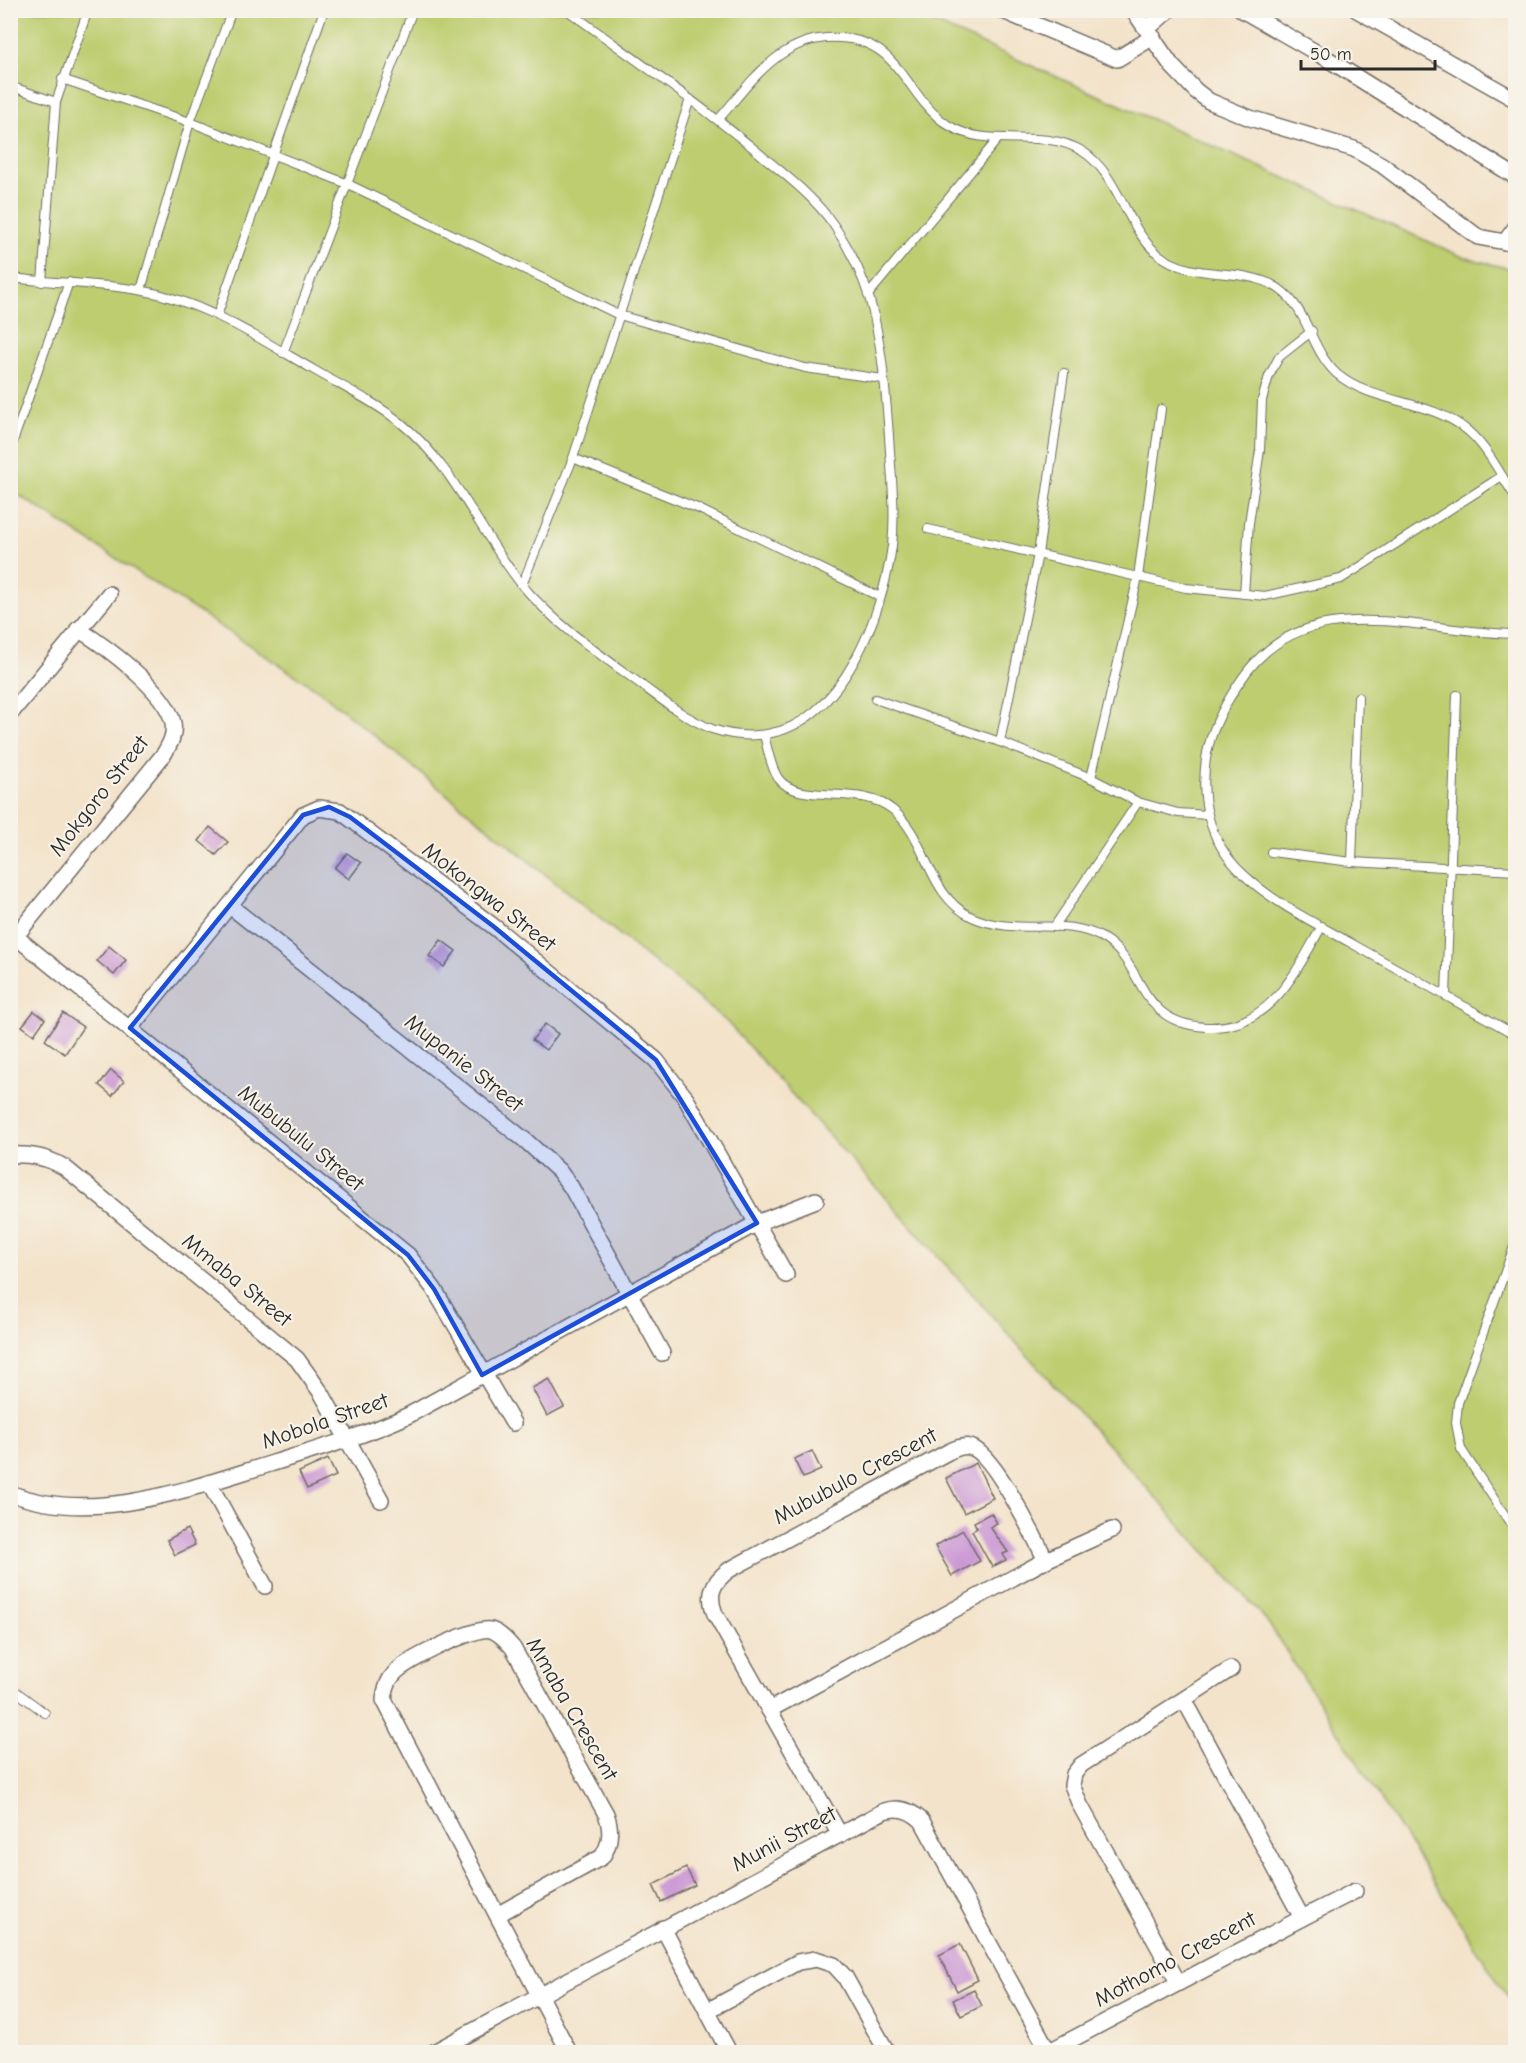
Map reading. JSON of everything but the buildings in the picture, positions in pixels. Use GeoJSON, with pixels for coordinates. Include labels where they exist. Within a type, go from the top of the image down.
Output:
{"type":"FeatureCollection","features":[{"type":"Feature","properties":{"kind":"street"},"geometry":{"type":"LineString","coordinates":[[1001,10],[1116,59],[1150,33],[1168,10]]}},
{"type":"Feature","properties":{"kind":"street"},"geometry":{"type":"LineString","coordinates":[[1133,10],[1172,66],[1196,91],[1209,100],[1250,118],[1354,149],[1382,165],[1478,237],[1510,241],[1515,227]]}},
{"type":"Feature","properties":{"kind":"street"},"geometry":{"type":"LineString","coordinates":[[1242,10],[1326,58],[1515,177]]}},
{"type":"Feature","properties":{"kind":"street"},"geometry":{"type":"LineString","coordinates":[[1357,10],[1515,100]]}},
{"type":"Feature","properties":{"kind":"street"},"geometry":{"type":"LineString","coordinates":[[10,714],[109,594]]}},
{"type":"Feature","properties":{"kind":"street","name":"Mokgoro Street"},"geometry":{"type":"LineString","coordinates":[[12,937],[164,754],[173,732],[173,722],[168,711],[135,672],[121,658],[78,629]]}},
{"type":"Feature","properties":{"kind":"street","name":"Mokongwa Street"},"geometry":{"type":"LineString","coordinates":[[130,1028],[303,815],[319,807],[329,807],[350,817],[493,926],[656,1060],[685,1097],[786,1275]]}},
{"type":"Feature","properties":{"kind":"street","name":"Mupanie Street"},"geometry":{"type":"LineString","coordinates":[[230,906],[545,1157],[571,1187],[629,1293]]}},
{"type":"Feature","properties":{"kind":"street","name":"Mububulu Street"},"geometry":{"type":"LineString","coordinates":[[12,937],[130,1028],[408,1255],[434,1289],[482,1375],[513,1423]]}},
{"type":"Feature","properties":{"kind":"street","name":"Mmaba Street"},"geometry":{"type":"LineString","coordinates":[[10,1155],[31,1155],[49,1159],[64,1167],[297,1359],[322,1394],[381,1500]]}},
{"type":"Feature","properties":{"kind":"street","name":"Mobola Street"},"geometry":{"type":"LineString","coordinates":[[10,1493],[42,1501],[101,1504],[160,1495],[209,1483],[347,1440],[409,1415],[757,1224],[816,1200]]}},
{"type":"Feature","properties":{"kind":"street"},"geometry":{"type":"LineString","coordinates":[[629,1293],[662,1353]]}},
{"type":"Feature","properties":{"kind":"street","name":"Mububulo Crescent"},"geometry":{"type":"LineString","coordinates":[[840,1835],[715,1614],[712,1605],[712,1589],[716,1582],[729,1570],[828,1515],[948,1452],[970,1447],[978,1450],[992,1463],[1046,1560]]}},
{"type":"Feature","properties":{"kind":"street"},"geometry":{"type":"LineString","coordinates":[[209,1483],[265,1587]]}},
{"type":"Feature","properties":{"kind":"street"},"geometry":{"type":"LineString","coordinates":[[769,1710],[1046,1560],[1112,1530]]}},
{"type":"Feature","properties":{"kind":"street","name":"Mmaba Crescent"},"geometry":{"type":"LineString","coordinates":[[497,1915],[602,1857],[609,1843],[611,1829],[606,1814],[513,1648],[497,1633],[483,1629],[463,1634],[396,1671],[386,1686],[384,1700],[569,2052]]}},
{"type":"Feature","properties":{"kind":"street"},"geometry":{"type":"LineString","coordinates":[[1178,1983],[1080,1805],[1072,1785],[1074,1774],[1091,1757],[1185,1701],[1231,1669]]}},
{"type":"Feature","properties":{"kind":"street"},"geometry":{"type":"LineString","coordinates":[[1185,1701],[1302,1918]]}},
{"type":"Feature","properties":{"kind":"street","name":"Munii Street"},"geometry":{"type":"LineString","coordinates":[[434,2052],[891,1808],[912,1812],[922,1821],[1048,2052]]}},
{"type":"Feature","properties":{"kind":"street","name":"Mothomo Crescent"},"geometry":{"type":"LineString","coordinates":[[1048,2052],[1355,1891]]}},
{"type":"Feature","properties":{"kind":"street"},"geometry":{"type":"LineString","coordinates":[[663,1928],[729,2052]]}},
{"type":"Feature","properties":{"kind":"street"},"geometry":{"type":"LineString","coordinates":[[707,2011],[807,1959],[826,1961],[840,1970],[887,2052]]}},
{"type":"Feature","properties":{"kind":"lane"},"geometry":{"type":"LineString","coordinates":[[42,282],[56,102],[62,79],[88,10]]}},
{"type":"Feature","properties":{"kind":"lane"},"geometry":{"type":"LineString","coordinates":[[141,290],[190,122],[232,10]]}},
{"type":"Feature","properties":{"kind":"lane"},"geometry":{"type":"LineString","coordinates":[[217,316],[324,10]]}},
{"type":"Feature","properties":{"kind":"lane"},"geometry":{"type":"LineString","coordinates":[[283,353],[414,10]]}},
{"type":"Feature","properties":{"kind":"lane"},"geometry":{"type":"LineString","coordinates":[[10,278],[141,290],[171,298],[217,316],[283,353],[387,413],[419,438],[456,483],[502,559],[522,585],[569,631],[687,717],[727,733],[764,735],[798,723],[824,705],[836,693],[857,655],[880,597],[892,543],[893,514],[880,345],[868,295],[849,252],[824,213],[803,191],[718,120],[567,10]]}},
{"type":"Feature","properties":{"kind":"lane"},"geometry":{"type":"LineString","coordinates":[[718,120],[771,60],[785,50],[813,39],[842,38],[866,44],[887,55],[902,69],[924,103],[948,125],[963,133],[998,140],[1051,140],[1082,151],[1104,173],[1143,236],[1156,252],[1172,263],[1188,269],[1259,279],[1274,286],[1300,310],[1328,364],[1338,374],[1351,383],[1438,413],[1469,432],[1515,498]]}},
{"type":"Feature","properties":{"kind":"lane"},"geometry":{"type":"LineString","coordinates":[[62,79],[190,122],[348,184],[620,315],[805,368],[883,379]]}},
{"type":"Feature","properties":{"kind":"lane"},"geometry":{"type":"LineString","coordinates":[[10,86],[56,102]]}},
{"type":"Feature","properties":{"kind":"lane"},"geometry":{"type":"LineString","coordinates":[[522,585],[573,458],[690,99]]}},
{"type":"Feature","properties":{"kind":"lane"},"geometry":{"type":"LineString","coordinates":[[868,295],[998,140]]}},
{"type":"Feature","properties":{"kind":"lane"},"geometry":{"type":"LineString","coordinates":[[10,450],[69,282]]}},
{"type":"Feature","properties":{"kind":"lane"},"geometry":{"type":"LineString","coordinates":[[1244,594],[1249,523],[1260,450],[1262,400],[1269,376],[1279,357],[1312,331]]}},
{"type":"Feature","properties":{"kind":"lane"},"geometry":{"type":"LineString","coordinates":[[1000,742],[1038,554],[1064,373]]}},
{"type":"Feature","properties":{"kind":"lane"},"geometry":{"type":"LineString","coordinates":[[1091,778],[1138,577],[1161,409]]}},
{"type":"Feature","properties":{"kind":"lane"},"geometry":{"type":"LineString","coordinates":[[573,458],[697,508],[880,597]]}},
{"type":"Feature","properties":{"kind":"lane"},"geometry":{"type":"LineString","coordinates":[[928,529],[1186,588],[1265,596],[1341,579],[1502,477]]}},
{"type":"Feature","properties":{"kind":"lane"},"geometry":{"type":"LineString","coordinates":[[1515,634],[1442,629],[1360,619],[1328,622],[1282,638],[1263,652],[1247,670],[1219,717],[1203,774],[1204,798],[1208,815],[1224,852],[1241,873],[1260,889],[1515,1035]]}},
{"type":"Feature","properties":{"kind":"lane"},"geometry":{"type":"LineString","coordinates":[[1446,996],[1457,695]]}},
{"type":"Feature","properties":{"kind":"lane"},"geometry":{"type":"LineString","coordinates":[[1352,862],[1358,697]]}},
{"type":"Feature","properties":{"kind":"lane"},"geometry":{"type":"LineString","coordinates":[[875,699],[1000,742],[1091,778],[1138,802],[1178,813],[1208,815]]}},
{"type":"Feature","properties":{"kind":"lane"},"geometry":{"type":"LineString","coordinates":[[764,735],[777,777],[793,789],[816,793],[862,795],[873,798],[893,810],[908,828],[944,894],[969,916],[991,925],[1017,929],[1054,927],[1078,930],[1101,937],[1119,952],[1155,1006],[1179,1021],[1207,1027],[1241,1022],[1270,1005],[1284,991],[1322,926]]}},
{"type":"Feature","properties":{"kind":"lane"},"geometry":{"type":"LineString","coordinates":[[1054,927],[1138,802]]}},
{"type":"Feature","properties":{"kind":"lane"},"geometry":{"type":"LineString","coordinates":[[1271,852],[1352,862],[1515,872]]}},
{"type":"Feature","properties":{"kind":"lane"},"geometry":{"type":"LineString","coordinates":[[1515,1241],[1458,1403],[1456,1423],[1461,1449],[1515,1533]]}},
{"type":"Feature","properties":{"kind":"lane"},"geometry":{"type":"LineString","coordinates":[[10,1687],[45,1713]]}},
{"type":"Feature","properties":{"kind":"highlighted area"},"geometry":{"type":"Polygon","coordinates":[[[329,807],[350,817],[493,926],[656,1060],[757,1223],[482,1375],[434,1289],[408,1255],[130,1028],[303,815],[329,807]]]}},
{"type":"Feature","properties":{"kind":"green space"},"geometry":{"type":"Polygon","coordinates":[[[10,11],[908,11],[1463,257],[1515,270],[1515,2009],[1267,1621],[726,1021],[318,690],[11,490],[10,11]]]}}]}
